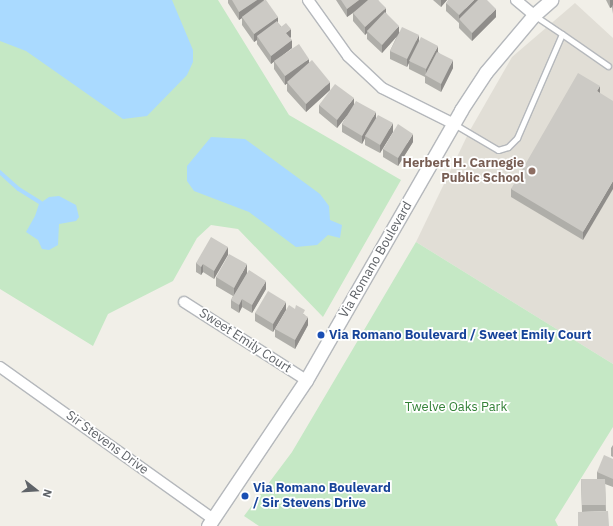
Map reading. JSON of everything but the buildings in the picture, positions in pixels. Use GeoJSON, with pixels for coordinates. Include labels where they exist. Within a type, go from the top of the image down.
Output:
{"type":"FeatureCollection","features":[{"type":"Feature","properties":{"kind":"street"},"geometry":{"type":"LineString","coordinates":[[308,0],[348,56],[382,88],[454,124]]}},
{"type":"Feature","properties":{"kind":"street"},"geometry":{"type":"LineString","coordinates":[[516,0],[534,15]]}},
{"type":"Feature","properties":{"kind":"street","name":"Via Romano Boulevard"},"geometry":{"type":"LineString","coordinates":[[210,523],[306,380],[454,124],[486,72],[534,15],[550,0]]}},
{"type":"Feature","properties":{"kind":"street","name":"Sweet Emily Court"},"geometry":{"type":"LineString","coordinates":[[184,302],[306,380]]}},
{"type":"Feature","properties":{"kind":"street","name":"Sir Stevens Drive"},"geometry":{"type":"LineString","coordinates":[[0,368],[210,523]]}},
{"type":"Feature","properties":{"kind":"lane"},"geometry":{"type":"LineString","coordinates":[[534,15],[608,66]]}},
{"type":"Feature","properties":{"kind":"lane"},"geometry":{"type":"LineString","coordinates":[[454,124],[498,150],[508,147],[517,138],[562,34]]}},
{"type":"Feature","properties":{"kind":"shaded area","name":"Herbert H. Carnegie Public School"},"geometry":{"type":"Polygon","coordinates":[[[575,3],[613,38],[613,364],[416,242],[469,132],[512,57],[575,3]]]}},
{"type":"Feature","properties":{"kind":"green space"},"geometry":{"type":"Polygon","coordinates":[[[0,0],[218,0],[289,115],[401,180],[323,317],[238,229],[211,225],[197,238],[173,281],[108,314],[93,346],[0,289],[0,0]]]}},
{"type":"Feature","properties":{"kind":"green space","name":"Twelve Oaks Park"},"geometry":{"type":"Polygon","coordinates":[[[416,242],[613,364],[613,427],[555,520],[558,526],[259,526],[244,516],[292,452],[416,242]]]}},
{"type":"Feature","properties":{"kind":"water"},"geometry":{"type":"Polygon","coordinates":[[[0,0],[172,0],[193,50],[193,62],[187,75],[147,116],[123,119],[26,51],[0,41],[0,0]]]}},
{"type":"Feature","properties":{"kind":"water"},"geometry":{"type":"Polygon","coordinates":[[[211,137],[245,139],[320,194],[329,206],[330,220],[342,225],[340,238],[328,235],[317,245],[296,247],[249,212],[194,191],[187,181],[187,166],[211,137]]]}},
{"type":"Feature","properties":{"kind":"water"},"geometry":{"type":"Polygon","coordinates":[[[59,196],[76,205],[79,217],[76,221],[59,224],[58,245],[49,250],[42,249],[38,240],[26,232],[35,216],[39,204],[49,197],[59,196]]]}},
{"type":"Feature","properties":{"kind":"waterway"},"geometry":{"type":"LineString","coordinates":[[0,172],[19,189],[40,202]]}},
{"type":"Feature","properties":{"kind":"place","name":"Herbert H. Carnegie Public School"},"geometry":{"type":"Point","coordinates":[532,171]}},
{"type":"Feature","properties":{"kind":"place","name":"Via Romano Boulevard / Sweet Emily Court"},"geometry":{"type":"Point","coordinates":[321,335]}},
{"type":"Feature","properties":{"kind":"place","name":"Via Romano Boulevard / Sir Stevens Drive"},"geometry":{"type":"Point","coordinates":[245,496]}}]}
